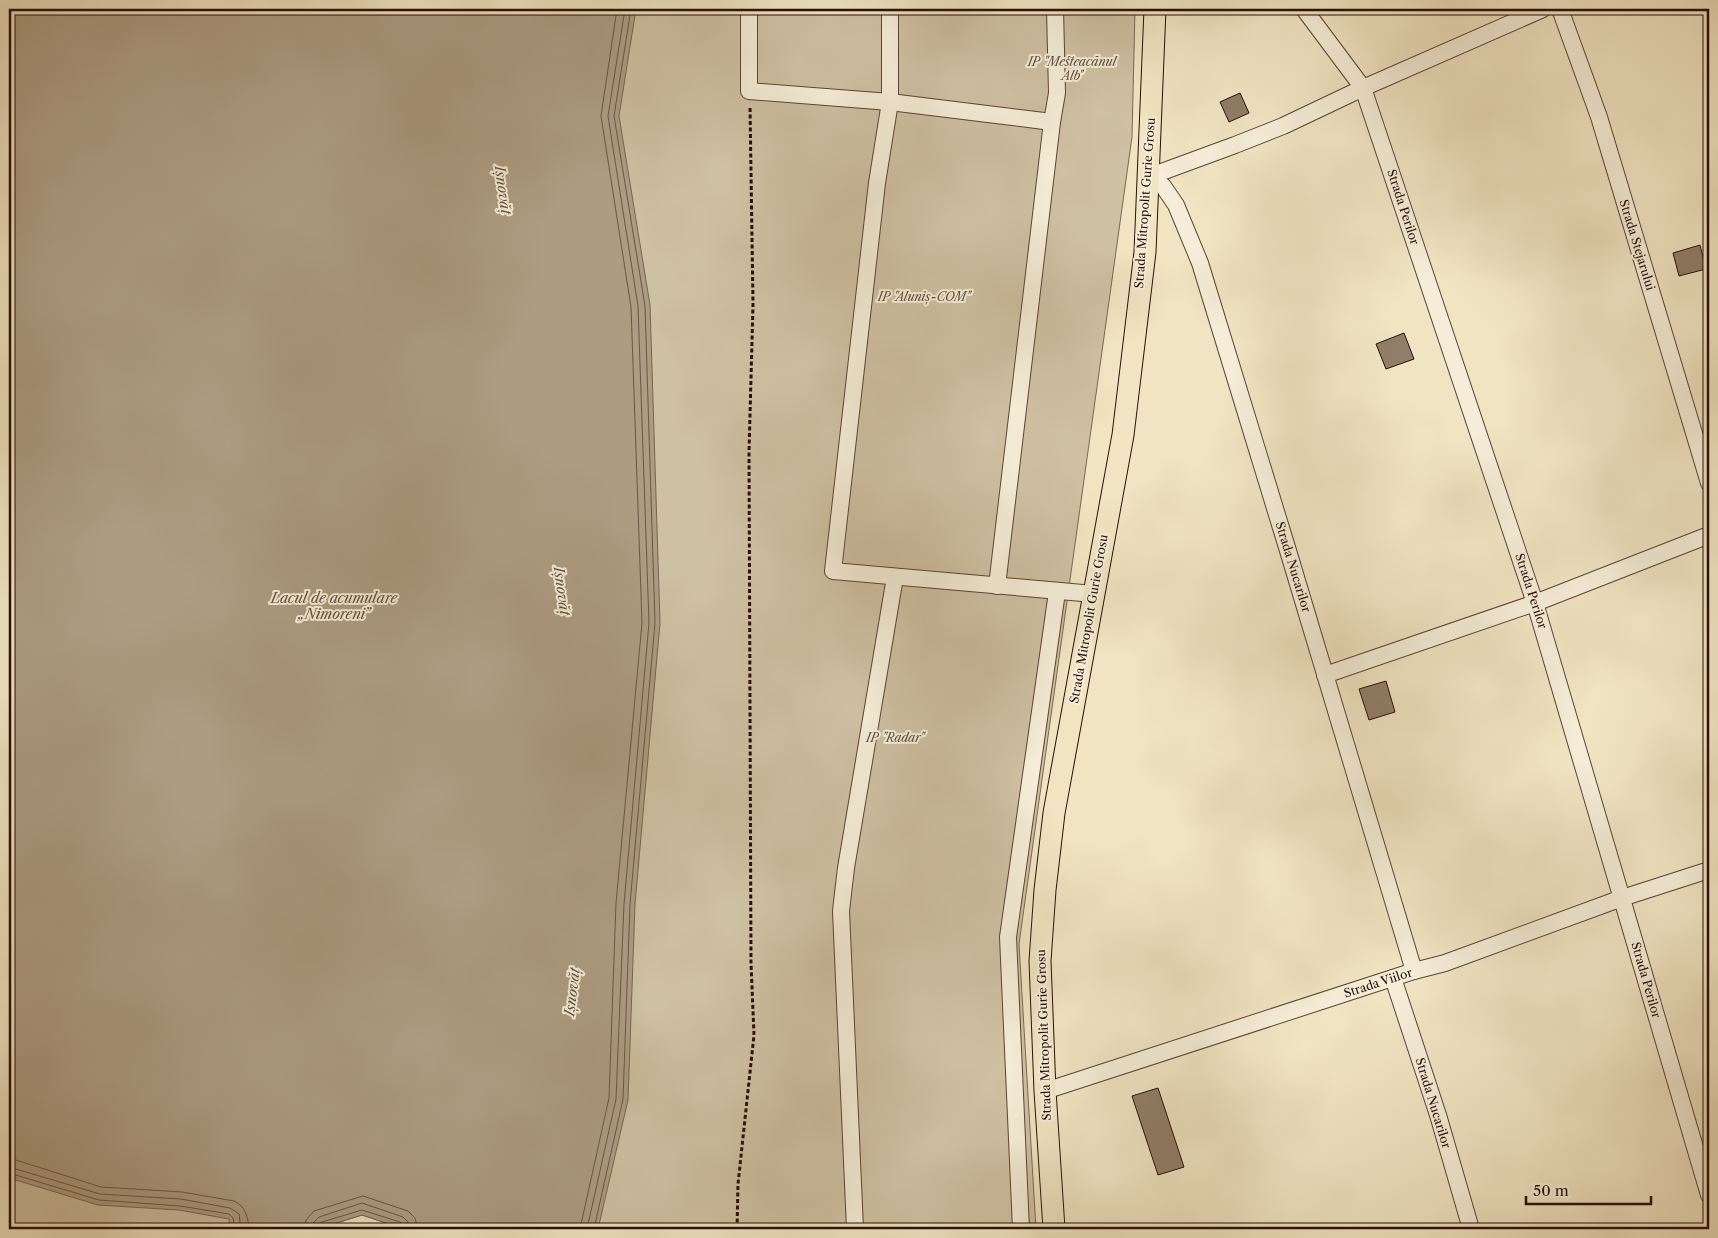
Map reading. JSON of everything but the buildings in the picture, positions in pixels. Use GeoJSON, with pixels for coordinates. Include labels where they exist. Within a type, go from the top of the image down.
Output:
{"type":"FeatureCollection","features":[{"type":"Feature","properties":{"kind":"main road","name":"Strada Mitropolit Gurie Grosu"},"geometry":{"type":"LineString","coordinates":[[1054,1229],[1045,1091],[1040,961],[1045,890],[1054,814],[1123,435],[1144,252],[1155,9]]}},
{"type":"Feature","properties":{"kind":"street"},"geometry":{"type":"LineString","coordinates":[[749,9],[750,91],[890,102],[1052,122]]}},
{"type":"Feature","properties":{"kind":"street"},"geometry":{"type":"LineString","coordinates":[[890,9],[890,102],[877,183],[833,571],[1094,594]]}},
{"type":"Feature","properties":{"kind":"street"},"geometry":{"type":"LineString","coordinates":[[997,586],[1057,93],[1055,9]]}},
{"type":"Feature","properties":{"kind":"street","name":"Strada Perilor"},"geometry":{"type":"LineString","coordinates":[[1304,9],[1363,88],[1535,603],[1709,1195]]}},
{"type":"Feature","properties":{"kind":"street"},"geometry":{"type":"LineString","coordinates":[[1148,177],[1283,126],[1363,88],[1543,9]]}},
{"type":"Feature","properties":{"kind":"street","name":"Strada Stejarului"},"geometry":{"type":"LineString","coordinates":[[1560,9],[1599,117],[1709,483]]}},
{"type":"Feature","properties":{"kind":"street","name":"Strada Nucarilor"},"geometry":{"type":"LineString","coordinates":[[1148,177],[1163,186],[1176,205],[1200,264],[1414,971]]}},
{"type":"Feature","properties":{"kind":"street"},"geometry":{"type":"LineString","coordinates":[[1325,675],[1535,603],[1709,536]]}},
{"type":"Feature","properties":{"kind":"street"},"geometry":{"type":"LineString","coordinates":[[855,1229],[841,912],[846,868],[895,577]]}},
{"type":"Feature","properties":{"kind":"street"},"geometry":{"type":"LineString","coordinates":[[1021,1229],[1008,937],[1057,592]]}},
{"type":"Feature","properties":{"kind":"street","name":"Strada Viilor"},"geometry":{"type":"LineString","coordinates":[[1045,1091],[1414,971],[1444,963],[1622,898],[1709,870]]}},
{"type":"Feature","properties":{"kind":"street","name":"Strada Nucarilor"},"geometry":{"type":"LineString","coordinates":[[1393,978],[1438,1114],[1470,1229]]}},
{"type":"Feature","properties":{"kind":"path"},"geometry":{"type":"LineString","coordinates":[[737,1229],[738,1184],[754,1035],[751,963],[748,452],[753,304],[750,91]]}},
{"type":"Feature","properties":{"kind":"green space"},"geometry":{"type":"Polygon","coordinates":[[[618,9],[1135,9],[1132,137],[1019,944],[1036,1229],[404,1229],[362,1215],[317,1229],[9,1229],[9,970],[618,9]]]}},
{"type":"Feature","properties":{"kind":"water","name":"Lacul de acumulare „Nimoreni”"},"geometry":{"type":"Polygon","coordinates":[[[9,9],[636,9],[619,116],[650,305],[660,623],[635,904],[628,1100],[598,1229],[404,1229],[362,1215],[317,1229],[230,1229],[229,1219],[179,1210],[98,1205],[9,1178],[9,9]]]}},
{"type":"Feature","properties":{"kind":"park label","name":"IP \"Mesteacănul Alb\""},"geometry":{"type":"Point","coordinates":[1072,69]}},
{"type":"Feature","properties":{"kind":"park label","name":"IP \"Aluniș-COM\""},"geometry":{"type":"Point","coordinates":[924,297]}},
{"type":"Feature","properties":{"kind":"park label","name":"IP \"Radar\""},"geometry":{"type":"Point","coordinates":[895,738]}},
{"type":"Feature","properties":{"kind":"water label","name":"Ișnovăț"},"geometry":{"type":"Point","coordinates":[503,190]}},
{"type":"Feature","properties":{"kind":"water label","name":"Ișnovăț"},"geometry":{"type":"Point","coordinates":[562,591]}},
{"type":"Feature","properties":{"kind":"water label","name":"Ișnovăț"},"geometry":{"type":"Point","coordinates":[572,992]}}]}
